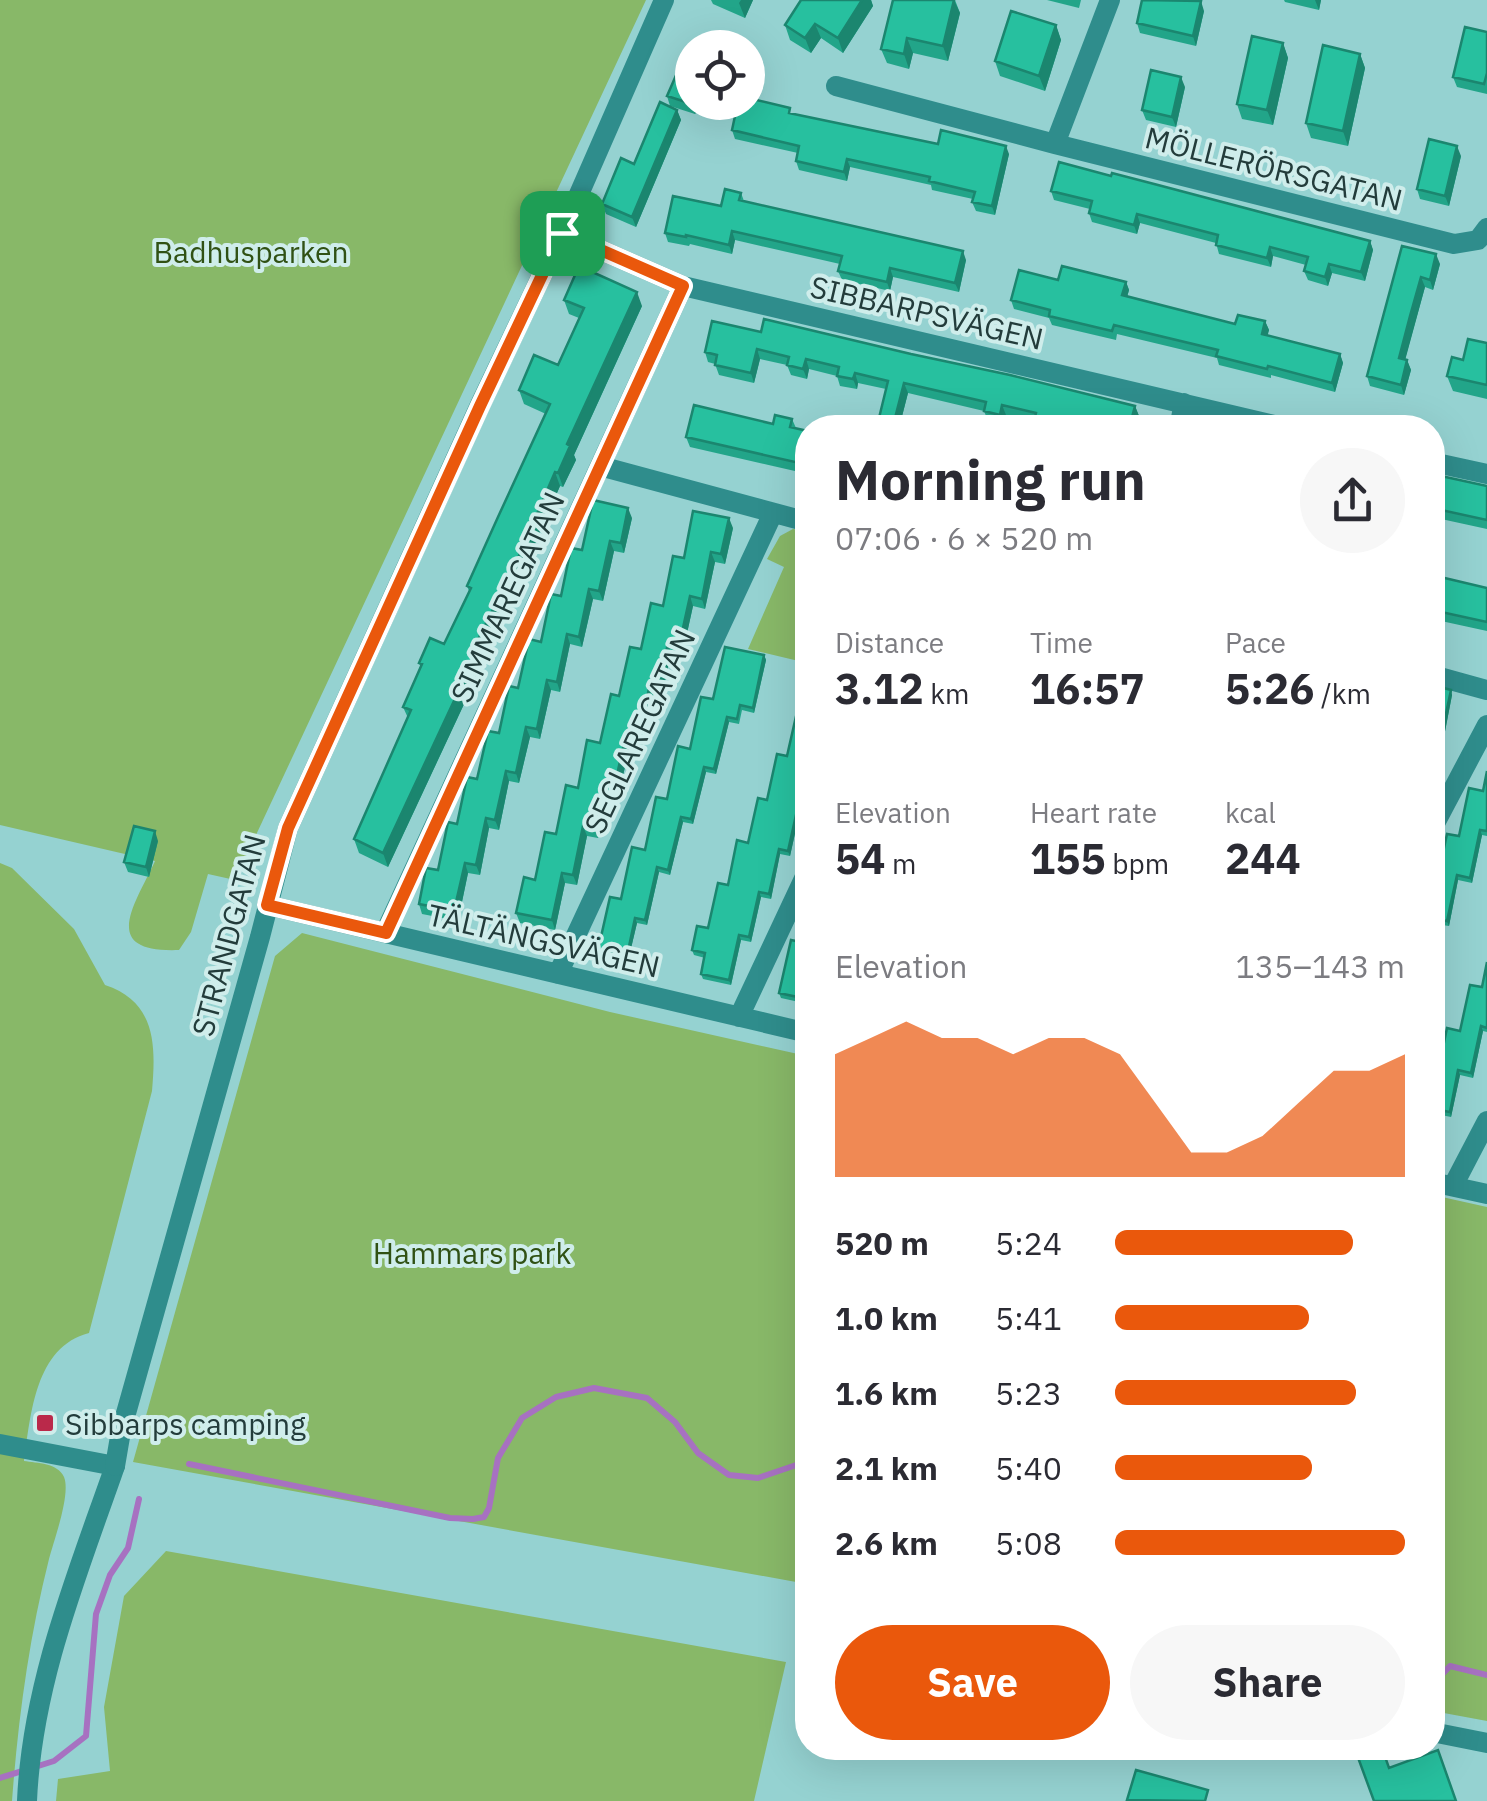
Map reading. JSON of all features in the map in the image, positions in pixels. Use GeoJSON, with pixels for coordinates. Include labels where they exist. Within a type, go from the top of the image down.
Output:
{"type":"FeatureCollection","features":[{"type":"Feature","properties":{"kind":"street","name":"STRANDGATAN"},"geometry":{"type":"LineString","coordinates":[[27,1794],[41,1696],[58,1630],[115,1466],[121,1431],[288,828],[562,233],[664,0]]}},
{"type":"Feature","properties":{"kind":"street"},"geometry":{"type":"LineString","coordinates":[[1055,144],[1110,0]]}},
{"type":"Feature","properties":{"kind":"street","name":"MÖLLERÖRSGATAN"},"geometry":{"type":"LineString","coordinates":[[836,86],[1454,244],[1482,234]]}},
{"type":"Feature","properties":{"kind":"street","name":"SIBBARPSVÄGEN"},"geometry":{"type":"LineString","coordinates":[[562,233],[683,286],[1233,415]]}},
{"type":"Feature","properties":{"kind":"street","name":"SIMMAREGATAN"},"geometry":{"type":"LineString","coordinates":[[386,933],[683,286]]}},
{"type":"Feature","properties":{"kind":"street"},"geometry":{"type":"LineString","coordinates":[[1182,415],[1184,403]]}},
{"type":"Feature","properties":{"kind":"street"},"geometry":{"type":"LineString","coordinates":[[1445,465],[1487,474]]}},
{"type":"Feature","properties":{"kind":"street"},"geometry":{"type":"LineString","coordinates":[[600,466],[795,519]]}},
{"type":"Feature","properties":{"kind":"street","name":"SEGLAREGATAN"},"geometry":{"type":"LineString","coordinates":[[558,974],[774,513]]}},
{"type":"Feature","properties":{"kind":"street"},"geometry":{"type":"LineString","coordinates":[[1445,678],[1487,690]]}},
{"type":"Feature","properties":{"kind":"street"},"geometry":{"type":"LineString","coordinates":[[1445,804],[1487,725]]}},
{"type":"Feature","properties":{"kind":"street"},"geometry":{"type":"LineString","coordinates":[[739,1017],[795,898]]}},
{"type":"Feature","properties":{"kind":"street","name":"TÄLTÄNGSVÄGEN"},"geometry":{"type":"LineString","coordinates":[[267,905],[795,1030]]}},
{"type":"Feature","properties":{"kind":"street"},"geometry":{"type":"LineString","coordinates":[[1445,1181],[1487,1121]]}},
{"type":"Feature","properties":{"kind":"street"},"geometry":{"type":"LineString","coordinates":[[1445,1184],[1487,1194]]}},
{"type":"Feature","properties":{"kind":"street"},"geometry":{"type":"LineString","coordinates":[[0,1444],[115,1466]]}},
{"type":"Feature","properties":{"kind":"street"},"geometry":{"type":"LineString","coordinates":[[1445,1735],[1487,1744]]}},
{"type":"Feature","properties":{"kind":"green space","name":"Badhusparken"},"geometry":{"type":"Polygon","coordinates":[[[0,0],[646,0],[235,880],[208,874],[191,932],[179,950],[138,944],[131,935],[132,909],[155,861],[0,825],[0,0]]]}},
{"type":"Feature","properties":{"kind":"green space"},"geometry":{"type":"Polygon","coordinates":[[[795,529],[795,660],[748,649],[784,567],[767,559],[780,536],[795,529]]]}},
{"type":"Feature","properties":{"kind":"green space"},"geometry":{"type":"Polygon","coordinates":[[[0,863],[12,868],[74,929],[105,985],[134,1002],[149,1027],[154,1057],[152,1091],[89,1333],[57,1352],[33,1404],[24,1461],[57,1469],[66,1485],[30,1649],[12,1801],[0,1801],[0,863]]]}},
{"type":"Feature","properties":{"kind":"green space","name":"Hammars park"},"geometry":{"type":"Polygon","coordinates":[[[302,933],[610,1012],[795,1053],[795,1582],[133,1462],[275,956],[302,933]]]}},
{"type":"Feature","properties":{"kind":"green space"},"geometry":{"type":"Polygon","coordinates":[[[1445,1198],[1487,1207],[1487,1721],[1445,1713],[1445,1198]]]}},
{"type":"Feature","properties":{"kind":"green space"},"geometry":{"type":"Polygon","coordinates":[[[166,1551],[786,1662],[754,1801],[56,1801],[58,1779],[110,1771],[104,1707],[124,1596],[166,1551]]]}},
{"type":"Feature","properties":{"kind":"building"},"geometry":{"type":"Polygon","coordinates":[[[801,0],[862,0],[838,38],[815,24],[805,38],[785,25],[801,0]]]}},
{"type":"Feature","properties":{"kind":"building"},"geometry":{"type":"Polygon","coordinates":[[[893,0],[954,0],[943,46],[907,38],[904,54],[881,49],[893,0]]]}},
{"type":"Feature","properties":{"kind":"building"},"geometry":{"type":"Polygon","coordinates":[[[1142,0],[1201,1],[1193,36],[1137,23],[1142,0]]]}},
{"type":"Feature","properties":{"kind":"building"},"geometry":{"type":"Polygon","coordinates":[[[1011,11],[1056,25],[1039,76],[995,61],[1011,11]]]}},
{"type":"Feature","properties":{"kind":"building"},"geometry":{"type":"Polygon","coordinates":[[[1465,27],[1487,32],[1484,84],[1453,77],[1465,27]]]}},
{"type":"Feature","properties":{"kind":"building"},"geometry":{"type":"Polygon","coordinates":[[[1252,36],[1283,43],[1267,110],[1237,104],[1252,36]]]}},
{"type":"Feature","properties":{"kind":"building"},"geometry":{"type":"Polygon","coordinates":[[[1323,45],[1360,54],[1343,131],[1306,123],[1323,45]]]}},
{"type":"Feature","properties":{"kind":"building"},"geometry":{"type":"Polygon","coordinates":[[[1151,70],[1181,77],[1172,117],[1142,110],[1151,70]]]}},
{"type":"Feature","properties":{"kind":"building"},"geometry":{"type":"Polygon","coordinates":[[[675,78],[675,99],[667,96],[675,78]]]}},
{"type":"Feature","properties":{"kind":"building"},"geometry":{"type":"Polygon","coordinates":[[[660,102],[675,109],[632,217],[602,204],[621,158],[634,164],[660,102]]]}},
{"type":"Feature","properties":{"kind":"building"},"geometry":{"type":"Polygon","coordinates":[[[765,102],[790,108],[789,113],[938,144],[941,130],[1006,146],[992,206],[972,202],[975,192],[929,181],[930,177],[847,159],[844,172],[796,161],[799,146],[732,130],[734,120],[765,120],[765,102]]]}},
{"type":"Feature","properties":{"kind":"building"},"geometry":{"type":"Polygon","coordinates":[[[1429,139],[1457,146],[1445,196],[1417,189],[1429,139]]]}},
{"type":"Feature","properties":{"kind":"building"},"geometry":{"type":"Polygon","coordinates":[[[1059,162],[1370,241],[1361,272],[1329,264],[1325,277],[1304,271],[1308,257],[1270,247],[1267,258],[1216,245],[1218,235],[1137,214],[1134,225],[1089,213],[1092,201],[1051,191],[1059,162]]]}},
{"type":"Feature","properties":{"kind":"building"},"geometry":{"type":"Polygon","coordinates":[[[725,189],[741,193],[739,200],[963,251],[955,283],[890,268],[887,282],[838,271],[842,256],[732,231],[729,245],[665,233],[673,196],[721,206],[725,189]]]}},
{"type":"Feature","properties":{"kind":"building"},"geometry":{"type":"Polygon","coordinates":[[[1402,246],[1436,254],[1430,280],[1421,277],[1410,316],[1399,358],[1407,360],[1401,385],[1367,376],[1402,246]]]}},
{"type":"Feature","properties":{"kind":"building"},"geometry":{"type":"Polygon","coordinates":[[[579,266],[637,292],[383,853],[354,839],[411,710],[403,707],[430,638],[444,644],[550,404],[519,390],[534,355],[558,365],[584,308],[564,300],[579,266]]]}},
{"type":"Feature","properties":{"kind":"building"},"geometry":{"type":"Polygon","coordinates":[[[1062,266],[1126,282],[1122,295],[1235,324],[1238,315],[1265,321],[1262,334],[1340,354],[1332,383],[1216,356],[1218,350],[1114,325],[1112,331],[1049,316],[1050,310],[1011,300],[1019,270],[1058,280],[1062,266]]]}},
{"type":"Feature","properties":{"kind":"building"},"geometry":{"type":"Polygon","coordinates":[[[764,319],[1135,406],[1133,415],[1036,415],[1002,405],[1000,415],[984,411],[986,402],[904,383],[896,415],[880,415],[888,381],[855,373],[853,379],[837,376],[839,367],[806,359],[803,369],[787,365],[789,357],[757,349],[751,373],[715,365],[717,355],[705,352],[712,321],[761,332],[764,319]]]}},
{"type":"Feature","properties":{"kind":"building"},"geometry":{"type":"Polygon","coordinates":[[[1468,339],[1487,343],[1487,385],[1447,376],[1452,357],[1463,360],[1468,339]]]}},
{"type":"Feature","properties":{"kind":"building"},"geometry":{"type":"Polygon","coordinates":[[[694,405],[773,424],[775,415],[792,419],[795,462],[686,437],[694,405]]]}},
{"type":"Feature","properties":{"kind":"building"},"geometry":{"type":"Polygon","coordinates":[[[1445,477],[1487,486],[1487,520],[1445,511],[1445,477]]]}},
{"type":"Feature","properties":{"kind":"building"},"geometry":{"type":"Polygon","coordinates":[[[593,500],[628,508],[621,543],[610,541],[599,591],[589,589],[579,637],[567,634],[557,682],[547,680],[537,729],[526,727],[516,773],[506,771],[495,820],[486,818],[476,865],[465,863],[454,911],[419,904],[426,868],[438,870],[448,822],[457,824],[467,777],[477,779],[488,731],[499,733],[509,686],[518,688],[529,639],[541,642],[551,594],[561,596],[571,548],[582,550],[593,500]]]}},
{"type":"Feature","properties":{"kind":"building"},"geometry":{"type":"Polygon","coordinates":[[[693,511],[729,518],[721,554],[711,552],[702,599],[690,596],[679,646],[668,643],[658,690],[649,688],[639,737],[626,734],[615,784],[604,781],[594,828],[583,826],[573,875],[562,873],[552,920],[516,913],[524,877],[535,880],[545,832],[556,834],[566,785],[578,788],[587,740],[600,743],[611,694],[619,696],[630,647],[641,649],[651,603],[663,606],[673,556],[684,558],[693,511]]]}},
{"type":"Feature","properties":{"kind":"building"},"geometry":{"type":"Polygon","coordinates":[[[1445,578],[1487,588],[1487,622],[1445,613],[1445,578]]]}},
{"type":"Feature","properties":{"kind":"building"},"geometry":{"type":"Polygon","coordinates":[[[725,647],[764,655],[753,708],[740,705],[737,719],[727,717],[714,769],[704,767],[691,819],[681,817],[668,870],[657,867],[645,920],[635,918],[627,956],[598,950],[610,897],[621,899],[632,847],[645,850],[656,797],[667,799],[678,746],[690,749],[701,697],[713,699],[725,647]]]}},
{"type":"Feature","properties":{"kind":"building"},"geometry":{"type":"Polygon","coordinates":[[[1445,688],[1451,690],[1445,718],[1445,688]]]}},
{"type":"Feature","properties":{"kind":"building"},"geometry":{"type":"Polygon","coordinates":[[[795,721],[795,820],[788,851],[779,849],[769,894],[759,892],[749,937],[739,935],[729,980],[701,974],[705,953],[692,950],[697,926],[708,928],[718,883],[728,885],[737,840],[748,843],[758,798],[767,800],[777,754],[787,756],[795,721]]]}},
{"type":"Feature","properties":{"kind":"building"},"geometry":{"type":"Polygon","coordinates":[[[1487,771],[1487,831],[1480,830],[1470,878],[1457,875],[1445,921],[1447,834],[1459,836],[1469,788],[1483,791],[1487,771]]]}},
{"type":"Feature","properties":{"kind":"building"},"geometry":{"type":"Polygon","coordinates":[[[134,826],[155,831],[146,867],[124,862],[134,826]]]}},
{"type":"Feature","properties":{"kind":"building"},"geometry":{"type":"Polygon","coordinates":[[[791,940],[795,941],[795,996],[779,993],[791,940]]]}},
{"type":"Feature","properties":{"kind":"building"},"geometry":{"type":"Polygon","coordinates":[[[1487,962],[1487,1028],[1481,1026],[1471,1073],[1458,1070],[1450,1112],[1445,1111],[1447,1028],[1460,1031],[1470,985],[1482,987],[1487,962]]]}},
{"type":"Feature","properties":{"kind":"building"},"geometry":{"type":"Polygon","coordinates":[[[1359,1760],[1386,1760],[1389,1768],[1411,1760],[1442,1760],[1456,1801],[1374,1801],[1359,1760]]]}},
{"type":"Feature","properties":{"kind":"building"},"geometry":{"type":"Polygon","coordinates":[[[1136,1770],[1208,1790],[1205,1801],[1127,1800],[1136,1770]]]}},
{"type":"Feature","properties":{"kind":"waterway"},"geometry":{"type":"LineString","coordinates":[[189,1464],[450,1518],[484,1517],[498,1458],[522,1418],[556,1397],[594,1388],[647,1398],[675,1422],[698,1453],[729,1475],[758,1478],[795,1465]]}},
{"type":"Feature","properties":{"kind":"waterway"},"geometry":{"type":"LineString","coordinates":[[0,1778],[54,1761],[86,1736],[96,1614],[110,1575],[128,1548],[139,1499]]}},
{"type":"Feature","properties":{"kind":"waterway"},"geometry":{"type":"LineString","coordinates":[[1445,1671],[1450,1666],[1487,1675]]}},
{"type":"Feature","properties":{"kind":"place","name":"Sibbarps camping"},"geometry":{"type":"Point","coordinates":[45,1423]}},
{"type":"Feature","properties":{"kind":"route"},"geometry":{"type":"LineString","coordinates":[[562,233],[683,286],[386,933],[267,905],[288,828],[562,233]]}}]}
